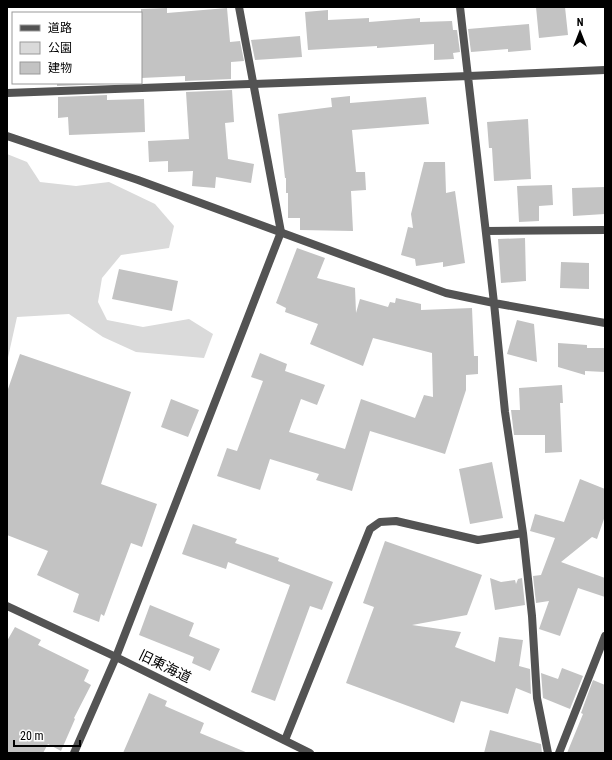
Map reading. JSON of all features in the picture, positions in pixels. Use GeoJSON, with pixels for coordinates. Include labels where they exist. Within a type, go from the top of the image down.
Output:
{"type":"FeatureCollection","features":[{"type":"Feature","properties":{"kind":"street"},"geometry":{"type":"LineString","coordinates":[[74,753],[116,657],[281,232],[239,7]]}},
{"type":"Feature","properties":{"kind":"street"},"geometry":{"type":"LineString","coordinates":[[460,7],[494,303],[504,412],[523,533],[532,616],[537,698],[548,753]]}},
{"type":"Feature","properties":{"kind":"street"},"geometry":{"type":"LineString","coordinates":[[7,93],[605,70]]}},
{"type":"Feature","properties":{"kind":"street"},"geometry":{"type":"LineString","coordinates":[[7,136],[138,180],[446,293],[605,323]]}},
{"type":"Feature","properties":{"kind":"street"},"geometry":{"type":"LineString","coordinates":[[486,230],[605,230]]}},
{"type":"Feature","properties":{"kind":"street"},"geometry":{"type":"LineString","coordinates":[[285,740],[370,529],[380,522],[396,521],[478,540],[523,533]]}},
{"type":"Feature","properties":{"kind":"street","name":"旧東海道"},"geometry":{"type":"LineString","coordinates":[[7,606],[116,657],[310,753]]}},
{"type":"Feature","properties":{"kind":"street"},"geometry":{"type":"LineString","coordinates":[[560,753],[605,636]]}},
{"type":"Feature","properties":{"kind":"green space"},"geometry":{"type":"Polygon","coordinates":[[[7,154],[27,162],[40,182],[76,186],[109,182],[155,204],[174,226],[169,248],[121,255],[102,278],[98,302],[107,320],[143,327],[189,319],[213,334],[204,358],[136,352],[103,337],[69,314],[17,317],[7,362],[7,154]]]}},
{"type":"Feature","properties":{"kind":"building"},"geometry":{"type":"Polygon","coordinates":[[[536,7],[565,7],[568,35],[539,38],[536,7]]]}},
{"type":"Feature","properties":{"kind":"building"},"geometry":{"type":"Polygon","coordinates":[[[167,8],[167,13],[227,8],[230,42],[240,41],[244,61],[231,62],[231,79],[185,81],[185,76],[142,78],[141,9],[167,8]]]}},
{"type":"Feature","properties":{"kind":"building"},"geometry":{"type":"Polygon","coordinates":[[[328,10],[328,20],[369,18],[369,22],[420,18],[420,22],[452,21],[453,30],[457,30],[460,52],[453,53],[454,59],[434,60],[434,44],[377,48],[377,46],[308,50],[305,12],[328,10]]]}},
{"type":"Feature","properties":{"kind":"building"},"geometry":{"type":"Polygon","coordinates":[[[529,24],[531,50],[508,52],[508,49],[471,52],[468,29],[529,24]]]}},
{"type":"Feature","properties":{"kind":"building"},"geometry":{"type":"Polygon","coordinates":[[[300,36],[302,57],[255,60],[251,40],[300,36]]]}},
{"type":"Feature","properties":{"kind":"building"},"geometry":{"type":"Polygon","coordinates":[[[57,84],[106,84],[57,86],[57,84]]]}},
{"type":"Feature","properties":{"kind":"building"},"geometry":{"type":"Polygon","coordinates":[[[232,90],[234,122],[225,123],[228,159],[254,164],[251,183],[216,177],[215,188],[192,186],[193,171],[168,172],[168,161],[149,162],[148,141],[189,139],[186,92],[232,90]]]}},
{"type":"Feature","properties":{"kind":"building"},"geometry":{"type":"Polygon","coordinates":[[[107,95],[107,100],[144,99],[145,132],[69,135],[68,117],[58,118],[58,97],[107,95]]]}},
{"type":"Feature","properties":{"kind":"building"},"geometry":{"type":"Polygon","coordinates":[[[350,96],[350,103],[426,97],[429,124],[352,130],[356,172],[365,172],[366,190],[351,191],[353,231],[300,230],[300,218],[288,218],[288,193],[286,193],[286,178],[278,114],[332,107],[331,98],[350,96]]]}},
{"type":"Feature","properties":{"kind":"building"},"geometry":{"type":"Polygon","coordinates":[[[528,119],[531,179],[494,181],[492,148],[489,148],[487,122],[528,119]]]}},
{"type":"Feature","properties":{"kind":"building"},"geometry":{"type":"Polygon","coordinates":[[[424,162],[445,162],[446,193],[455,191],[465,263],[443,267],[443,262],[416,266],[415,259],[401,255],[408,227],[413,228],[411,214],[424,162]]]}},
{"type":"Feature","properties":{"kind":"building"},"geometry":{"type":"Polygon","coordinates":[[[552,185],[553,205],[539,206],[539,221],[519,222],[517,186],[552,185]]]}},
{"type":"Feature","properties":{"kind":"building"},"geometry":{"type":"Polygon","coordinates":[[[605,187],[605,214],[573,216],[572,188],[605,187]]]}},
{"type":"Feature","properties":{"kind":"building"},"geometry":{"type":"Polygon","coordinates":[[[525,238],[526,281],[501,283],[498,239],[525,238]]]}},
{"type":"Feature","properties":{"kind":"building"},"geometry":{"type":"Polygon","coordinates":[[[297,248],[325,258],[317,278],[355,288],[356,313],[360,299],[388,307],[390,302],[395,303],[396,298],[421,304],[421,310],[472,308],[474,356],[478,356],[478,374],[466,375],[466,390],[445,454],[370,431],[352,491],[316,480],[319,474],[270,459],[260,490],[217,476],[227,448],[237,451],[263,381],[251,377],[260,353],[287,364],[285,371],[325,385],[317,405],[301,399],[289,432],[345,449],[361,399],[415,418],[424,395],[433,397],[432,353],[373,338],[363,366],[310,344],[318,324],[285,312],[286,308],[276,303],[297,248]]]}},
{"type":"Feature","properties":{"kind":"building"},"geometry":{"type":"Polygon","coordinates":[[[561,262],[589,263],[589,289],[560,288],[561,262]]]}},
{"type":"Feature","properties":{"kind":"building"},"geometry":{"type":"Polygon","coordinates":[[[119,269],[178,281],[172,311],[112,299],[119,269]]]}},
{"type":"Feature","properties":{"kind":"building"},"geometry":{"type":"Polygon","coordinates":[[[517,320],[534,324],[537,362],[507,354],[517,320]]]}},
{"type":"Feature","properties":{"kind":"building"},"geometry":{"type":"Polygon","coordinates":[[[558,343],[587,345],[587,348],[605,348],[605,372],[585,371],[585,375],[558,367],[558,343]]]}},
{"type":"Feature","properties":{"kind":"building"},"geometry":{"type":"Polygon","coordinates":[[[20,354],[131,392],[101,484],[157,504],[142,547],[131,543],[104,616],[101,614],[99,622],[73,612],[79,594],[37,575],[48,551],[7,535],[7,392],[20,354]]]}},
{"type":"Feature","properties":{"kind":"building"},"geometry":{"type":"Polygon","coordinates":[[[562,385],[563,403],[560,403],[562,452],[545,453],[545,435],[514,435],[511,410],[520,410],[519,388],[562,385]]]}},
{"type":"Feature","properties":{"kind":"building"},"geometry":{"type":"Polygon","coordinates":[[[171,399],[199,410],[188,437],[161,427],[171,399]]]}},
{"type":"Feature","properties":{"kind":"building"},"geometry":{"type":"Polygon","coordinates":[[[492,462],[503,518],[470,524],[459,469],[492,462]]]}},
{"type":"Feature","properties":{"kind":"building"},"geometry":{"type":"Polygon","coordinates":[[[580,479],[605,489],[605,516],[597,539],[592,537],[561,562],[605,578],[605,597],[578,588],[560,636],[539,629],[549,601],[536,603],[533,576],[541,575],[555,538],[530,531],[535,514],[564,522],[580,479]]]}},
{"type":"Feature","properties":{"kind":"building"},"geometry":{"type":"Polygon","coordinates":[[[193,524],[237,539],[235,543],[279,558],[278,561],[333,582],[322,610],[310,606],[275,701],[251,692],[290,585],[228,562],[226,569],[182,554],[193,524]]]}},
{"type":"Feature","properties":{"kind":"building"},"geometry":{"type":"Polygon","coordinates":[[[385,541],[482,575],[467,615],[412,625],[461,632],[455,647],[495,662],[499,637],[523,640],[519,666],[530,669],[531,694],[516,688],[508,714],[461,701],[454,723],[346,683],[374,607],[363,603],[385,541]]]}},
{"type":"Feature","properties":{"kind":"building"},"geometry":{"type":"Polygon","coordinates":[[[490,578],[501,582],[515,580],[516,584],[518,579],[522,578],[525,605],[495,610],[490,578]]]}},
{"type":"Feature","properties":{"kind":"building"},"geometry":{"type":"Polygon","coordinates":[[[150,605],[194,623],[189,636],[220,649],[210,671],[192,663],[194,657],[139,635],[150,605]]]}},
{"type":"Feature","properties":{"kind":"building"},"geometry":{"type":"Polygon","coordinates":[[[15,627],[41,640],[38,645],[89,670],[84,681],[91,685],[74,718],[75,719],[61,751],[48,744],[43,753],[7,753],[7,641],[15,627]]]}},
{"type":"Feature","properties":{"kind":"building"},"geometry":{"type":"Polygon","coordinates":[[[562,668],[583,676],[570,709],[543,698],[541,673],[558,679],[562,668]]]}},
{"type":"Feature","properties":{"kind":"building"},"geometry":{"type":"Polygon","coordinates":[[[593,680],[605,685],[605,753],[567,753],[583,714],[581,713],[593,680]]]}},
{"type":"Feature","properties":{"kind":"building"},"geometry":{"type":"Polygon","coordinates":[[[149,693],[167,701],[165,706],[204,723],[200,733],[248,753],[123,753],[149,693]]]}},
{"type":"Feature","properties":{"kind":"building"},"geometry":{"type":"Polygon","coordinates":[[[490,730],[541,744],[542,753],[484,753],[490,730]]]}}]}
